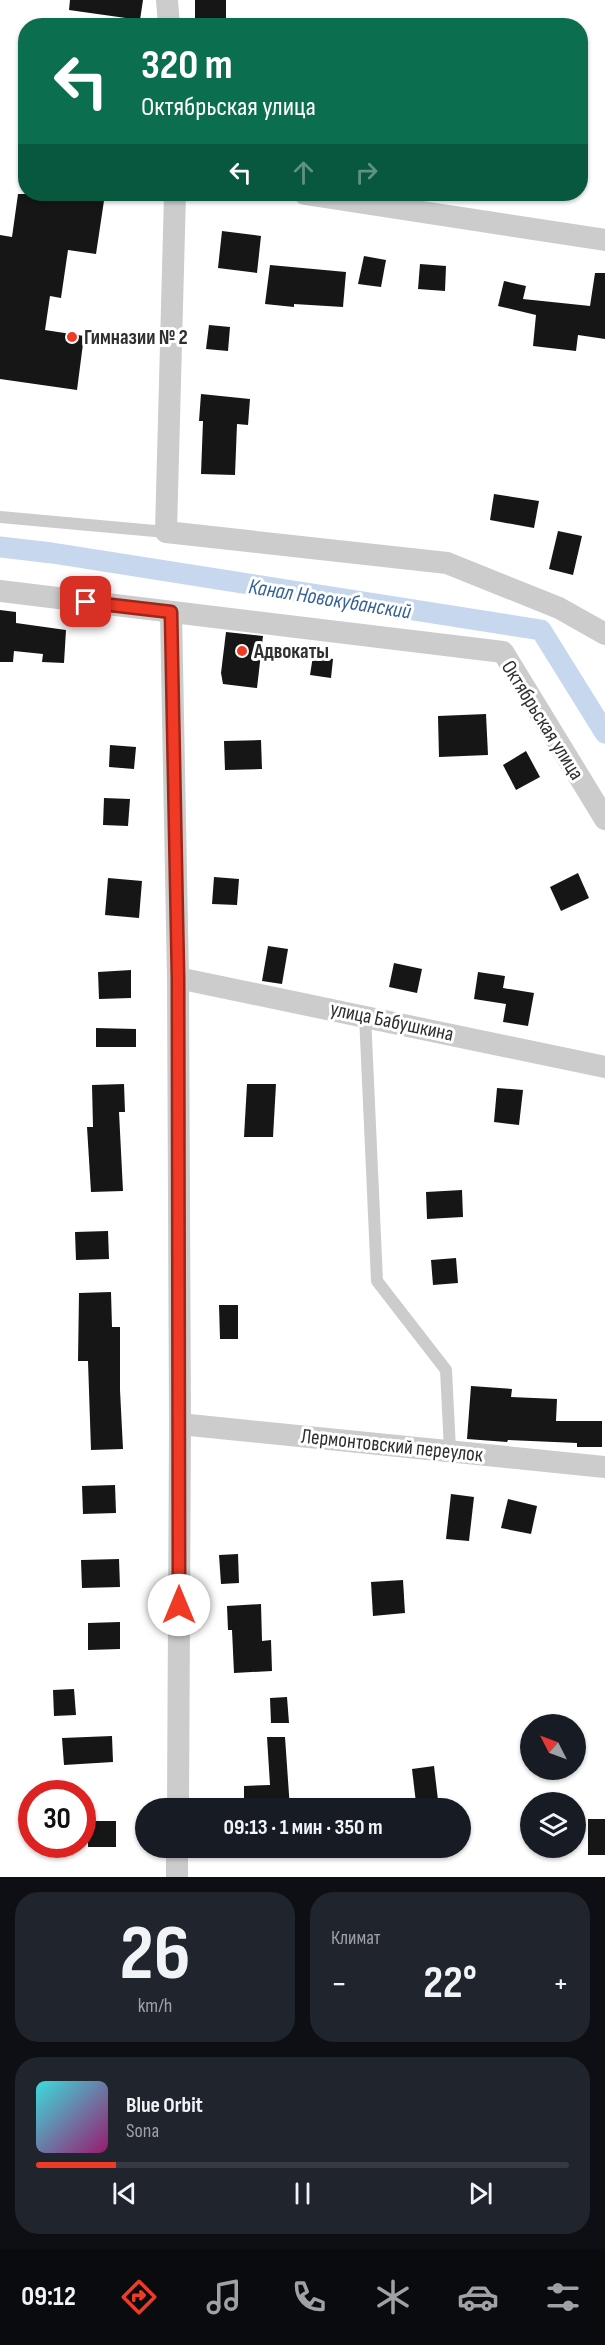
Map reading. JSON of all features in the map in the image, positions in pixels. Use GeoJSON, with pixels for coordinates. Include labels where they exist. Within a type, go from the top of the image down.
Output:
{"type":"FeatureCollection","features":[{"type":"Feature","properties":{"kind":"street"},"geometry":{"type":"LineString","coordinates":[[167,0],[168,18]]}},
{"type":"Feature","properties":{"kind":"street"},"geometry":{"type":"LineString","coordinates":[[175,201],[166,532],[447,563],[559,608],[605,634]]}},
{"type":"Feature","properties":{"kind":"street"},"geometry":{"type":"LineString","coordinates":[[351,201],[605,240]]}},
{"type":"Feature","properties":{"kind":"street","name":"Октябрьская улица"},"geometry":{"type":"LineString","coordinates":[[0,591],[503,652],[605,819]]}},
{"type":"Feature","properties":{"kind":"street"},"geometry":{"type":"LineString","coordinates":[[171,612],[178,978],[180,1424],[178,1798]]}},
{"type":"Feature","properties":{"kind":"street","name":"улица Бабушкина"},"geometry":{"type":"LineString","coordinates":[[178,978],[365,1015],[605,1067]]}},
{"type":"Feature","properties":{"kind":"street","name":"Лермонтовский переулок"},"geometry":{"type":"LineString","coordinates":[[180,1424],[605,1467]]}},
{"type":"Feature","properties":{"kind":"street"},"geometry":{"type":"LineString","coordinates":[[177,1858],[177,1877]]}},
{"type":"Feature","properties":{"kind":"lane"},"geometry":{"type":"LineString","coordinates":[[0,517],[166,532]]}},
{"type":"Feature","properties":{"kind":"lane"},"geometry":{"type":"LineString","coordinates":[[365,1015],[377,1281],[446,1370],[450,1450]]}},
{"type":"Feature","properties":{"kind":"building"},"geometry":{"type":"Polygon","coordinates":[[[70,0],[143,0],[140,18],[69,10],[70,0]]]}},
{"type":"Feature","properties":{"kind":"building"},"geometry":{"type":"Polygon","coordinates":[[[195,0],[226,0],[226,18],[195,18],[195,0]]]}},
{"type":"Feature","properties":{"kind":"building"},"geometry":{"type":"Polygon","coordinates":[[[18,194],[18,201],[104,201],[96,254],[68,250],[61,298],[50,296],[45,330],[84,336],[77,390],[0,379],[0,235],[12,237],[18,194]]]}},
{"type":"Feature","properties":{"kind":"building"},"geometry":{"type":"Polygon","coordinates":[[[222,231],[261,236],[257,273],[218,268],[222,231]]]}},
{"type":"Feature","properties":{"kind":"building"},"geometry":{"type":"Polygon","coordinates":[[[364,256],[386,260],[381,287],[358,284],[364,256]]]}},
{"type":"Feature","properties":{"kind":"building"},"geometry":{"type":"Polygon","coordinates":[[[420,264],[446,266],[445,291],[418,289],[420,264]]]}},
{"type":"Feature","properties":{"kind":"building"},"geometry":{"type":"Polygon","coordinates":[[[270,265],[346,272],[343,307],[294,304],[294,307],[265,304],[270,265]]]}},
{"type":"Feature","properties":{"kind":"building"},"geometry":{"type":"Polygon","coordinates":[[[595,273],[605,273],[605,339],[578,335],[576,351],[533,346],[536,315],[498,306],[504,281],[526,286],[523,299],[590,306],[595,273]]]}},
{"type":"Feature","properties":{"kind":"building"},"geometry":{"type":"Polygon","coordinates":[[[209,325],[230,327],[228,351],[206,349],[209,325]]]}},
{"type":"Feature","properties":{"kind":"building"},"geometry":{"type":"Polygon","coordinates":[[[201,394],[250,399],[248,425],[237,424],[235,475],[201,474],[203,421],[199,421],[201,394]]]}},
{"type":"Feature","properties":{"kind":"building"},"geometry":{"type":"Polygon","coordinates":[[[494,494],[539,501],[534,528],[490,520],[494,494]]]}},
{"type":"Feature","properties":{"kind":"building"},"geometry":{"type":"Polygon","coordinates":[[[558,531],[582,536],[573,575],[549,569],[558,531]]]}},
{"type":"Feature","properties":{"kind":"building"},"geometry":{"type":"Polygon","coordinates":[[[0,610],[16,612],[16,623],[66,630],[64,663],[42,662],[43,654],[14,651],[13,662],[0,662],[0,610]]]}},
{"type":"Feature","properties":{"kind":"building","name":"Адвокаты"},"geometry":{"type":"Polygon","coordinates":[[[226,632],[263,636],[257,688],[223,684],[221,673],[226,632]]]}},
{"type":"Feature","properties":{"kind":"building"},"geometry":{"type":"Polygon","coordinates":[[[313,656],[333,659],[331,678],[310,675],[313,656]]]}},
{"type":"Feature","properties":{"kind":"building"},"geometry":{"type":"Polygon","coordinates":[[[486,714],[488,755],[439,757],[438,716],[486,714]]]}},
{"type":"Feature","properties":{"kind":"building"},"geometry":{"type":"Polygon","coordinates":[[[261,740],[262,769],[225,770],[224,741],[261,740]]]}},
{"type":"Feature","properties":{"kind":"building"},"geometry":{"type":"Polygon","coordinates":[[[110,745],[136,747],[134,769],[109,767],[110,745]]]}},
{"type":"Feature","properties":{"kind":"building"},"geometry":{"type":"Polygon","coordinates":[[[526,751],[540,777],[516,790],[503,765],[526,751]]]}},
{"type":"Feature","properties":{"kind":"building"},"geometry":{"type":"Polygon","coordinates":[[[104,798],[130,799],[128,826],[103,825],[104,798]]]}},
{"type":"Feature","properties":{"kind":"building"},"geometry":{"type":"Polygon","coordinates":[[[578,873],[589,898],[561,911],[550,887],[578,873]]]}},
{"type":"Feature","properties":{"kind":"building"},"geometry":{"type":"Polygon","coordinates":[[[214,877],[239,879],[237,905],[212,904],[214,877]]]}},
{"type":"Feature","properties":{"kind":"building"},"geometry":{"type":"Polygon","coordinates":[[[108,878],[142,881],[139,918],[105,915],[108,878]]]}},
{"type":"Feature","properties":{"kind":"building"},"geometry":{"type":"Polygon","coordinates":[[[268,946],[288,949],[282,984],[262,981],[268,946]]]}},
{"type":"Feature","properties":{"kind":"building"},"geometry":{"type":"Polygon","coordinates":[[[394,963],[422,969],[417,993],[389,987],[394,963]]]}},
{"type":"Feature","properties":{"kind":"building"},"geometry":{"type":"Polygon","coordinates":[[[131,970],[131,998],[99,999],[98,972],[131,970]]]}},
{"type":"Feature","properties":{"kind":"building"},"geometry":{"type":"Polygon","coordinates":[[[478,972],[505,976],[503,988],[534,993],[528,1026],[503,1022],[506,1004],[474,999],[478,972]]]}},
{"type":"Feature","properties":{"kind":"building"},"geometry":{"type":"Polygon","coordinates":[[[96,1028],[136,1029],[136,1047],[96,1047],[96,1028]]]}},
{"type":"Feature","properties":{"kind":"building"},"geometry":{"type":"Polygon","coordinates":[[[124,1084],[125,1112],[119,1112],[123,1191],[91,1192],[87,1127],[93,1127],[92,1085],[124,1084]]]}},
{"type":"Feature","properties":{"kind":"building"},"geometry":{"type":"Polygon","coordinates":[[[247,1084],[276,1084],[273,1137],[244,1137],[247,1084]]]}},
{"type":"Feature","properties":{"kind":"building"},"geometry":{"type":"Polygon","coordinates":[[[497,1088],[523,1090],[519,1125],[494,1122],[497,1088]]]}},
{"type":"Feature","properties":{"kind":"building"},"geometry":{"type":"Polygon","coordinates":[[[462,1190],[463,1217],[427,1219],[426,1192],[462,1190]]]}},
{"type":"Feature","properties":{"kind":"building"},"geometry":{"type":"Polygon","coordinates":[[[108,1231],[109,1259],[76,1260],[75,1232],[108,1231]]]}},
{"type":"Feature","properties":{"kind":"building"},"geometry":{"type":"Polygon","coordinates":[[[456,1258],[458,1283],[433,1285],[431,1260],[456,1258]]]}},
{"type":"Feature","properties":{"kind":"building"},"geometry":{"type":"Polygon","coordinates":[[[111,1292],[112,1327],[120,1327],[123,1449],[91,1450],[88,1361],[78,1361],[79,1293],[111,1292]]]}},
{"type":"Feature","properties":{"kind":"building"},"geometry":{"type":"Polygon","coordinates":[[[219,1305],[238,1305],[238,1339],[220,1339],[219,1305]]]}},
{"type":"Feature","properties":{"kind":"building"},"geometry":{"type":"Polygon","coordinates":[[[471,1386],[512,1389],[511,1397],[557,1399],[556,1421],[602,1421],[602,1447],[577,1447],[577,1443],[467,1439],[471,1386]]]}},
{"type":"Feature","properties":{"kind":"building"},"geometry":{"type":"Polygon","coordinates":[[[115,1485],[116,1513],[83,1514],[82,1486],[115,1485]]]}},
{"type":"Feature","properties":{"kind":"building"},"geometry":{"type":"Polygon","coordinates":[[[451,1494],[474,1497],[469,1541],[446,1539],[451,1494]]]}},
{"type":"Feature","properties":{"kind":"building"},"geometry":{"type":"Polygon","coordinates":[[[508,1499],[537,1506],[531,1534],[501,1528],[508,1499]]]}},
{"type":"Feature","properties":{"kind":"building"},"geometry":{"type":"Polygon","coordinates":[[[238,1554],[239,1583],[221,1584],[219,1555],[238,1554]]]}},
{"type":"Feature","properties":{"kind":"building"},"geometry":{"type":"Polygon","coordinates":[[[119,1559],[120,1587],[82,1588],[81,1560],[119,1559]]]}},
{"type":"Feature","properties":{"kind":"building"},"geometry":{"type":"Polygon","coordinates":[[[403,1580],[405,1613],[373,1616],[371,1582],[403,1580]]]}},
{"type":"Feature","properties":{"kind":"building"},"geometry":{"type":"Polygon","coordinates":[[[261,1604],[262,1641],[271,1640],[272,1671],[234,1673],[232,1630],[228,1630],[227,1606],[261,1604]]]}},
{"type":"Feature","properties":{"kind":"building"},"geometry":{"type":"Polygon","coordinates":[[[120,1622],[120,1649],[88,1650],[88,1623],[120,1622]]]}},
{"type":"Feature","properties":{"kind":"building"},"geometry":{"type":"Polygon","coordinates":[[[74,1689],[76,1715],[54,1716],[53,1690],[74,1689]]]}},
{"type":"Feature","properties":{"kind":"building"},"geometry":{"type":"Polygon","coordinates":[[[287,1697],[289,1723],[271,1723],[270,1698],[287,1697]]]}},
{"type":"Feature","properties":{"kind":"building"},"geometry":{"type":"Polygon","coordinates":[[[112,1736],[113,1762],[64,1765],[62,1738],[112,1736]]]}},
{"type":"Feature","properties":{"kind":"building"},"geometry":{"type":"Polygon","coordinates":[[[267,1737],[285,1737],[289,1798],[244,1798],[244,1786],[270,1785],[267,1737]]]}},
{"type":"Feature","properties":{"kind":"building"},"geometry":{"type":"Polygon","coordinates":[[[434,1766],[438,1798],[415,1798],[412,1769],[434,1766]]]}},
{"type":"Feature","properties":{"kind":"building"},"geometry":{"type":"Polygon","coordinates":[[[588,1819],[605,1819],[605,1855],[588,1855],[588,1819]]]}},
{"type":"Feature","properties":{"kind":"building"},"geometry":{"type":"Polygon","coordinates":[[[96,1821],[116,1821],[116,1847],[96,1847],[96,1821]]]}},
{"type":"Feature","properties":{"kind":"waterway","name":"Канал Новокубанский"},"geometry":{"type":"LineString","coordinates":[[0,547],[52,553],[541,630],[605,733]]}},
{"type":"Feature","properties":{"kind":"place","name":"Гимназии № 2"},"geometry":{"type":"Point","coordinates":[72,337]}},
{"type":"Feature","properties":{"kind":"place","name":"Адвокаты"},"geometry":{"type":"Point","coordinates":[242,651]}},
{"type":"Feature","properties":{"kind":"route"},"geometry":{"type":"LineString","coordinates":[[86,602],[171,612],[178,978],[179,1605]]}}]}
